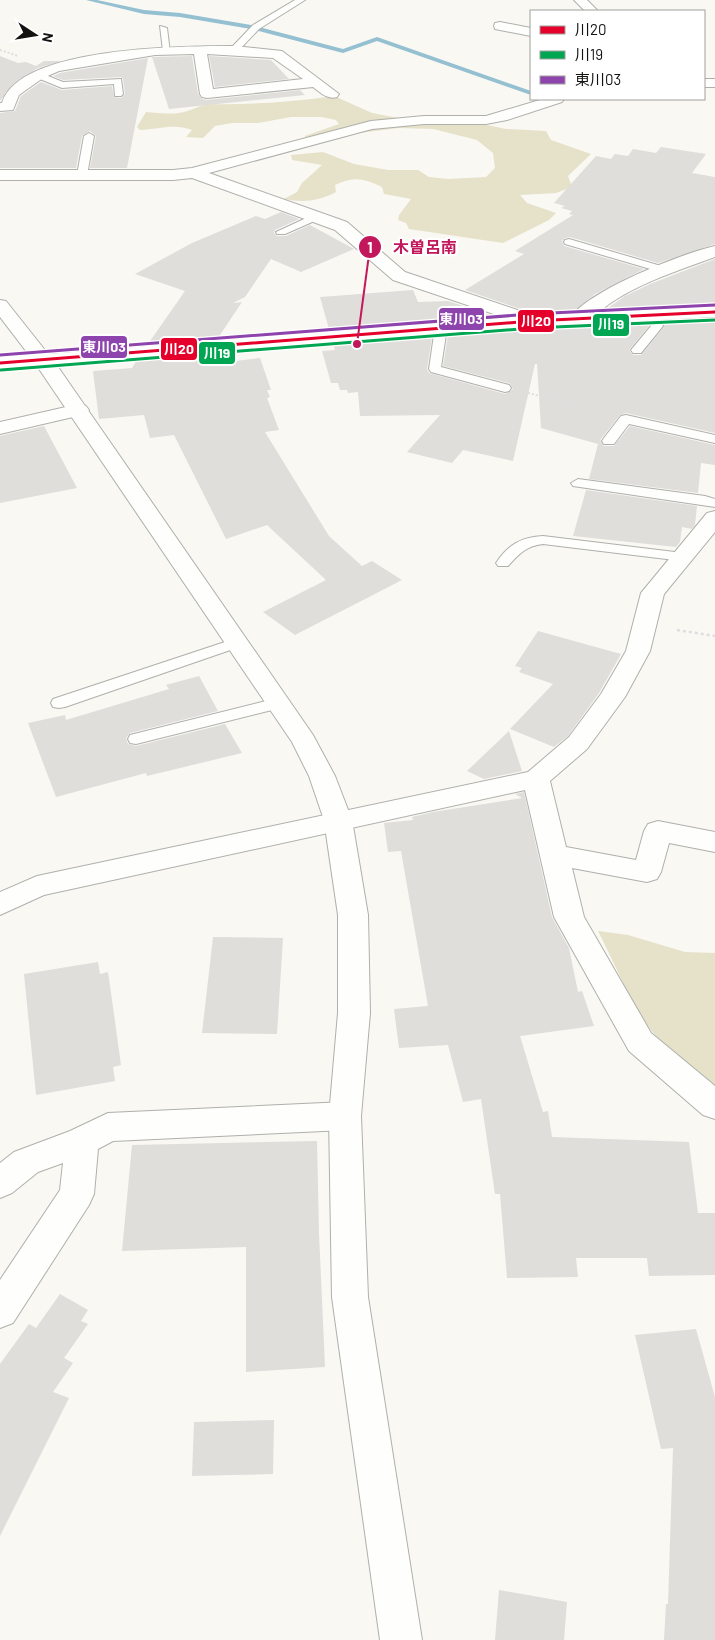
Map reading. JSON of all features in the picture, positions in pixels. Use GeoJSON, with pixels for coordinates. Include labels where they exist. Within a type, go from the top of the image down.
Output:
{"type":"FeatureCollection","features":[{"type":"Feature","properties":{"kind":"street"},"geometry":{"type":"LineString","coordinates":[[580,0],[591,10]]}},
{"type":"Feature","properties":{"kind":"street"},"geometry":{"type":"LineString","coordinates":[[500,26],[530,32]]}},
{"type":"Feature","properties":{"kind":"street"},"geometry":{"type":"LineString","coordinates":[[200,50],[207,94],[316,82]]}},
{"type":"Feature","properties":{"kind":"street"},"geometry":{"type":"LineString","coordinates":[[3,111],[12,93],[38,75],[54,68],[73,63],[167,51],[234,50],[277,54],[332,94]]}},
{"type":"Feature","properties":{"kind":"street"},"geometry":{"type":"LineString","coordinates":[[0,174],[173,175],[193,173],[371,125],[424,120],[486,120],[502,117],[554,100]]}},
{"type":"Feature","properties":{"kind":"street"},"geometry":{"type":"LineString","coordinates":[[193,173],[340,226],[399,276],[532,321]]}},
{"type":"Feature","properties":{"kind":"street"},"geometry":{"type":"LineString","coordinates":[[579,318],[606,298],[647,276],[715,251]]}},
{"type":"Feature","properties":{"kind":"street"},"geometry":{"type":"LineString","coordinates":[[0,305],[44,360],[79,410],[304,741],[322,776],[338,820],[353,915],[354,1013],[345,1116],[350,1297],[401,1640]]}},
{"type":"Feature","properties":{"kind":"street"},"geometry":{"type":"LineString","coordinates":[[0,363],[532,321],[715,312]]}},
{"type":"Feature","properties":{"kind":"street"},"geometry":{"type":"LineString","coordinates":[[0,428],[79,410]]}},
{"type":"Feature","properties":{"kind":"street"},"geometry":{"type":"LineString","coordinates":[[0,904],[37,886],[536,779],[578,743],[612,697],[638,651],[653,593],[715,518]]}},
{"type":"Feature","properties":{"kind":"street"},"geometry":{"type":"LineString","coordinates":[[536,779],[569,917],[640,1042],[715,1104]]}},
{"type":"Feature","properties":{"kind":"street"},"geometry":{"type":"LineString","coordinates":[[554,855],[647,872],[658,831],[715,842]]}},
{"type":"Feature","properties":{"kind":"street"},"geometry":{"type":"LineString","coordinates":[[0,1183],[26,1162],[82,1141],[108,1127],[345,1116]]}},
{"type":"Feature","properties":{"kind":"street"},"geometry":{"type":"LineString","coordinates":[[0,1311],[76,1194],[82,1141]]}},
{"type":"Feature","properties":{"kind":"lane"},"geometry":{"type":"LineString","coordinates":[[234,50],[256,27],[301,0]]}},
{"type":"Feature","properties":{"kind":"lane"},"geometry":{"type":"LineString","coordinates":[[164,28],[167,51]]}},
{"type":"Feature","properties":{"kind":"lane"},"geometry":{"type":"LineString","coordinates":[[38,75],[62,85],[118,81],[118,94]]}},
{"type":"Feature","properties":{"kind":"lane"},"geometry":{"type":"LineString","coordinates":[[82,174],[89,136]]}},
{"type":"Feature","properties":{"kind":"lane"},"geometry":{"type":"LineString","coordinates":[[281,232],[315,217]]}},
{"type":"Feature","properties":{"kind":"lane"},"geometry":{"type":"LineString","coordinates":[[569,242],[664,270]]}},
{"type":"Feature","properties":{"kind":"lane"},"geometry":{"type":"LineString","coordinates":[[636,350],[657,326],[652,315]]}},
{"type":"Feature","properties":{"kind":"lane"},"geometry":{"type":"LineString","coordinates":[[441,328],[434,369],[505,388]]}},
{"type":"Feature","properties":{"kind":"lane"},"geometry":{"type":"LineString","coordinates":[[609,441],[626,419],[715,439]]}},
{"type":"Feature","properties":{"kind":"lane"},"geometry":{"type":"LineString","coordinates":[[578,483],[715,502]]}},
{"type":"Feature","properties":{"kind":"lane"},"geometry":{"type":"LineString","coordinates":[[503,563],[520,544],[528,540],[543,540],[683,557]]}},
{"type":"Feature","properties":{"kind":"lane"},"geometry":{"type":"LineString","coordinates":[[59,703],[237,643]]}},
{"type":"Feature","properties":{"kind":"lane"},"geometry":{"type":"LineString","coordinates":[[136,738],[278,703]]}},
{"type":"Feature","properties":{"kind":"path"},"geometry":{"type":"LineString","coordinates":[[505,388],[626,419]]}},
{"type":"Feature","properties":{"kind":"shaded area"},"geometry":{"type":"Polygon","coordinates":[[[334,96],[372,113],[424,123],[477,123],[506,129],[546,131],[551,140],[591,154],[568,176],[572,187],[556,193],[520,195],[527,203],[556,213],[549,220],[503,243],[409,229],[406,223],[398,220],[399,215],[411,199],[384,194],[382,187],[364,180],[353,179],[341,182],[335,185],[336,192],[317,199],[298,201],[284,199],[297,192],[302,183],[322,165],[292,160],[291,155],[323,152],[354,164],[388,170],[418,170],[429,177],[448,179],[486,177],[495,168],[493,153],[477,140],[433,129],[398,128],[305,140],[305,136],[339,124],[336,120],[321,117],[291,117],[258,123],[232,123],[215,126],[203,138],[186,137],[192,130],[179,127],[140,130],[137,127],[146,112],[165,114],[187,111],[207,104],[272,103],[334,96]]]}},
{"type":"Feature","properties":{"kind":"shaded area"},"geometry":{"type":"Polygon","coordinates":[[[598,931],[628,935],[685,952],[715,953],[715,1091],[665,1047],[651,1030],[629,994],[598,931]]]}},
{"type":"Feature","properties":{"kind":"building"},"geometry":{"type":"Polygon","coordinates":[[[0,56],[18,63],[26,62],[36,66],[44,61],[62,61],[38,68],[14,83],[0,101],[0,56]]]}},
{"type":"Feature","properties":{"kind":"building"},"geometry":{"type":"Polygon","coordinates":[[[192,56],[198,94],[202,99],[300,90],[305,95],[169,109],[152,57],[192,56]]]}},
{"type":"Feature","properties":{"kind":"building"},"geometry":{"type":"Polygon","coordinates":[[[209,56],[271,60],[289,79],[215,87],[209,56]]]}},
{"type":"Feature","properties":{"kind":"building"},"geometry":{"type":"Polygon","coordinates":[[[148,58],[127,168],[90,168],[96,136],[90,131],[82,136],[76,168],[0,168],[0,113],[15,111],[21,96],[41,82],[62,90],[112,86],[114,97],[121,98],[125,94],[121,77],[63,80],[53,76],[60,73],[148,58]]]}},
{"type":"Feature","properties":{"kind":"building"},"geometry":{"type":"Polygon","coordinates":[[[661,147],[706,154],[692,173],[715,177],[715,244],[658,263],[570,237],[565,238],[562,241],[564,246],[644,269],[595,294],[574,311],[532,313],[465,290],[524,254],[515,251],[573,215],[569,214],[572,211],[561,208],[565,206],[554,203],[596,156],[611,159],[615,154],[628,156],[633,149],[656,153],[661,147]]]}},
{"type":"Feature","properties":{"kind":"building"},"geometry":{"type":"Polygon","coordinates":[[[281,212],[299,219],[275,230],[274,233],[277,236],[286,236],[310,225],[354,249],[301,272],[271,259],[245,297],[233,303],[242,302],[218,338],[148,344],[185,291],[135,274],[192,243],[256,216],[265,219],[281,212]]]}},
{"type":"Feature","properties":{"kind":"building"},"geometry":{"type":"Polygon","coordinates":[[[715,259],[715,305],[605,310],[625,296],[650,284],[715,259]]]}},
{"type":"Feature","properties":{"kind":"building"},"geometry":{"type":"Polygon","coordinates":[[[413,290],[418,302],[448,301],[494,316],[329,329],[320,297],[413,290]]]}},
{"type":"Feature","properties":{"kind":"building"},"geometry":{"type":"Polygon","coordinates":[[[715,319],[715,433],[626,413],[620,415],[600,440],[604,446],[614,446],[630,426],[715,445],[715,465],[701,463],[698,493],[589,479],[598,444],[541,428],[537,364],[535,364],[513,461],[463,450],[452,463],[407,452],[440,415],[360,416],[358,392],[348,393],[347,390],[340,390],[338,383],[331,383],[322,351],[335,350],[333,344],[432,337],[427,369],[429,373],[505,394],[513,389],[509,383],[443,366],[448,335],[647,323],[649,326],[629,350],[633,355],[641,355],[664,327],[663,322],[715,319]]]}},
{"type":"Feature","properties":{"kind":"building"},"geometry":{"type":"Polygon","coordinates":[[[208,354],[201,365],[260,358],[271,390],[267,390],[270,397],[267,398],[279,430],[265,432],[329,536],[362,566],[372,561],[402,580],[295,635],[263,612],[326,580],[267,525],[226,539],[174,435],[150,438],[144,415],[99,419],[93,371],[132,368],[137,360],[208,354]]]}},
{"type":"Feature","properties":{"kind":"building"},"geometry":{"type":"Polygon","coordinates":[[[44,426],[77,488],[0,503],[0,436],[44,426]]]}},
{"type":"Feature","properties":{"kind":"building"},"geometry":{"type":"Polygon","coordinates":[[[586,490],[697,506],[695,525],[692,529],[682,527],[680,542],[676,547],[573,536],[586,490]]]}},
{"type":"Feature","properties":{"kind":"building"},"geometry":{"type":"Polygon","coordinates":[[[538,631],[621,654],[599,693],[568,736],[554,747],[510,729],[553,684],[519,672],[522,668],[515,666],[538,631]]]}},
{"type":"Feature","properties":{"kind":"building"},"geometry":{"type":"Polygon","coordinates":[[[199,676],[218,711],[130,733],[126,738],[128,744],[136,746],[225,724],[242,753],[147,776],[146,773],[56,797],[28,723],[65,715],[66,720],[169,689],[166,685],[199,676]]]}},
{"type":"Feature","properties":{"kind":"building"},"geometry":{"type":"Polygon","coordinates":[[[509,731],[522,771],[484,779],[467,771],[509,731]]]}},
{"type":"Feature","properties":{"kind":"building"},"geometry":{"type":"Polygon","coordinates":[[[524,792],[552,917],[569,948],[578,992],[582,991],[594,1026],[520,1036],[543,1112],[548,1111],[552,1137],[689,1142],[698,1213],[715,1213],[715,1275],[649,1276],[647,1258],[576,1258],[578,1277],[507,1278],[500,1194],[495,1194],[481,1099],[463,1102],[448,1045],[399,1048],[394,1009],[428,1006],[401,851],[388,852],[384,823],[413,820],[412,817],[433,812],[522,798],[515,794],[524,792]]]}},
{"type":"Feature","properties":{"kind":"building"},"geometry":{"type":"Polygon","coordinates":[[[213,937],[283,938],[277,1034],[202,1033],[213,937]]]}},
{"type":"Feature","properties":{"kind":"building"},"geometry":{"type":"Polygon","coordinates":[[[98,962],[100,974],[108,972],[113,1007],[121,1065],[113,1067],[115,1081],[36,1095],[24,974],[98,962]]]}},
{"type":"Feature","properties":{"kind":"building"},"geometry":{"type":"Polygon","coordinates":[[[317,1141],[325,1367],[246,1372],[246,1247],[122,1251],[132,1145],[317,1141]]]}},
{"type":"Feature","properties":{"kind":"building"},"geometry":{"type":"Polygon","coordinates":[[[60,1294],[88,1310],[81,1321],[88,1324],[64,1358],[73,1363],[53,1392],[69,1398],[0,1536],[0,1364],[29,1324],[36,1328],[60,1294]]]}},
{"type":"Feature","properties":{"kind":"building"},"geometry":{"type":"Polygon","coordinates":[[[696,1329],[715,1397],[715,1640],[664,1640],[666,1604],[668,1604],[673,1448],[661,1449],[635,1335],[696,1329]]]}},
{"type":"Feature","properties":{"kind":"building"},"geometry":{"type":"Polygon","coordinates":[[[274,1420],[273,1474],[192,1476],[194,1422],[274,1420]]]}},
{"type":"Feature","properties":{"kind":"building"},"geometry":{"type":"Polygon","coordinates":[[[499,1590],[567,1602],[564,1640],[495,1640],[499,1590]]]}},
{"type":"Feature","properties":{"kind":"waterway"},"geometry":{"type":"LineString","coordinates":[[89,0],[144,12],[180,15],[251,27],[343,51],[377,39],[530,93]]}},
{"type":"Feature","properties":{"kind":"transit line","name":"東川03"},"geometry":{"type":"LineString","coordinates":[[0,355],[531,314],[715,305]]}},
{"type":"Feature","properties":{"kind":"transit line","name":"川20"},"geometry":{"type":"LineString","coordinates":[[0,363],[532,321],[715,312]]}},
{"type":"Feature","properties":{"kind":"transit line","name":"川19"},"geometry":{"type":"LineString","coordinates":[[1,370],[532,328],[715,320]]}},
{"type":"Feature","properties":{"kind":"place","name":"木曽呂南"},"geometry":{"type":"Point","coordinates":[357,344]}}]}
